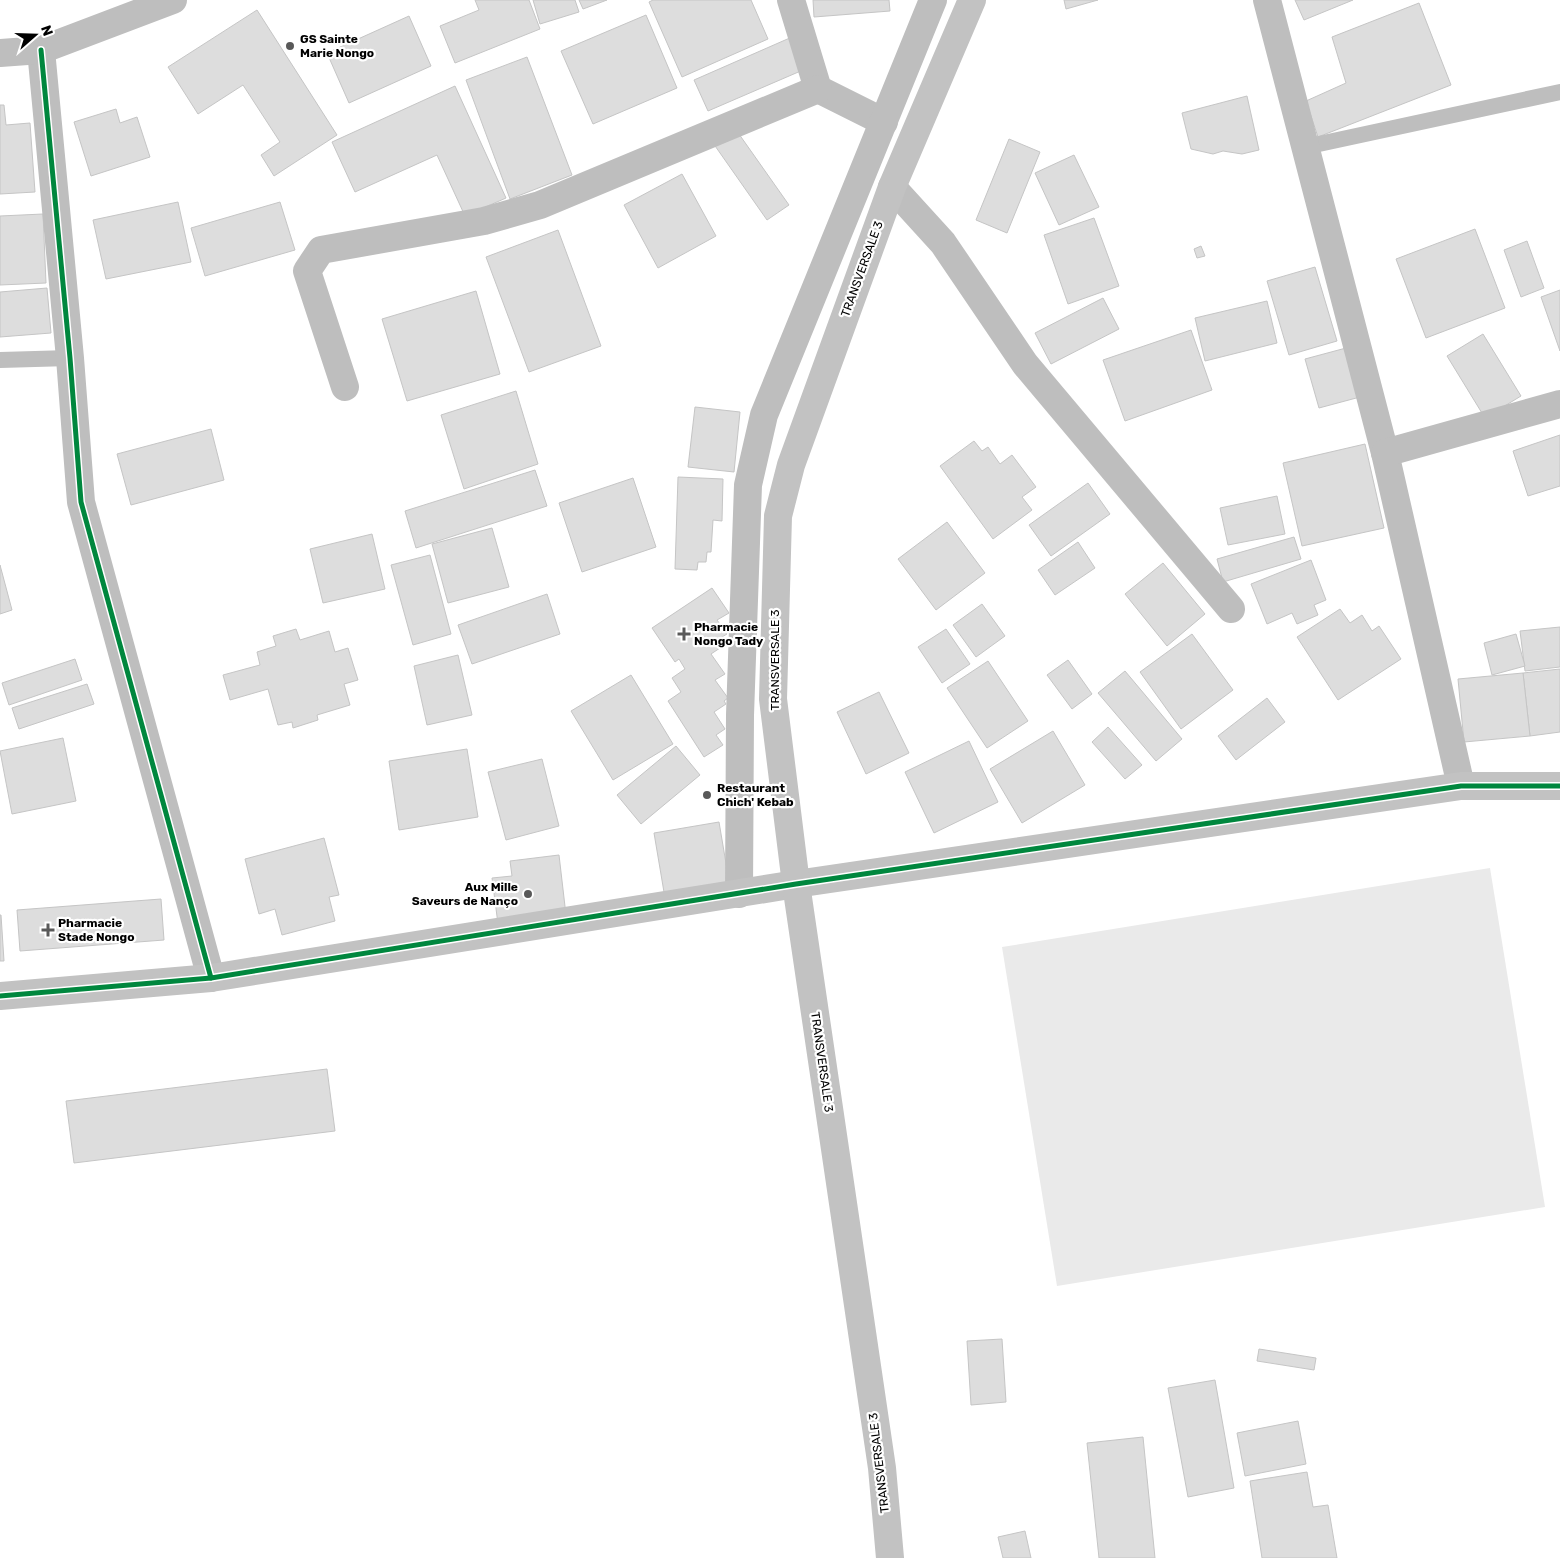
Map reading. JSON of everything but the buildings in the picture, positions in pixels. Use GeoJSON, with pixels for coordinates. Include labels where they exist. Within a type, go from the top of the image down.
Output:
{"type":"FeatureCollection","features":[{"type":"Feature","properties":{"kind":"main road","name":"TRANSVERSALE 3"},"geometry":{"type":"LineString","coordinates":[[890,1558],[882,1468],[796,884],[773,699],[778,516],[791,465],[892,187],[972,0]]}},
{"type":"Feature","properties":{"kind":"main road"},"geometry":{"type":"LineString","coordinates":[[0,996],[211,978],[796,884],[1461,786],[1560,786]]}},
{"type":"Feature","properties":{"kind":"street"},"geometry":{"type":"LineString","coordinates":[[0,53],[41,50],[173,0]]}},
{"type":"Feature","properties":{"kind":"street"},"geometry":{"type":"LineString","coordinates":[[792,0],[818,89],[884,122]]}},
{"type":"Feature","properties":{"kind":"street"},"geometry":{"type":"LineString","coordinates":[[739,894],[740,715],[748,485],[764,415],[933,0]]}},
{"type":"Feature","properties":{"kind":"street"},"geometry":{"type":"LineString","coordinates":[[1267,0],[1384,453],[1461,786]]}},
{"type":"Feature","properties":{"kind":"street"},"geometry":{"type":"LineString","coordinates":[[41,50],[70,358],[81,502],[211,978]]}},
{"type":"Feature","properties":{"kind":"street"},"geometry":{"type":"LineString","coordinates":[[345,387],[307,271],[322,250],[484,221],[540,205],[818,89]]}},
{"type":"Feature","properties":{"kind":"street"},"geometry":{"type":"LineString","coordinates":[[892,187],[943,243],[1025,364],[1231,609]]}},
{"type":"Feature","properties":{"kind":"street"},"geometry":{"type":"LineString","coordinates":[[1384,453],[1560,404]]}},
{"type":"Feature","properties":{"kind":"lane"},"geometry":{"type":"LineString","coordinates":[[1305,147],[1560,92]]}},
{"type":"Feature","properties":{"kind":"lane"},"geometry":{"type":"LineString","coordinates":[[0,360],[70,358]]}},
{"type":"Feature","properties":{"kind":"shaded area"},"geometry":{"type":"Polygon","coordinates":[[[1490,868],[1545,1207],[1057,1286],[1002,947],[1490,868]]]}},
{"type":"Feature","properties":{"kind":"cycle path"},"geometry":{"type":"LineString","coordinates":[[41,50],[70,358],[81,502],[211,978]]}},
{"type":"Feature","properties":{"kind":"cycle path"},"geometry":{"type":"LineString","coordinates":[[0,996],[211,978],[796,884],[1461,786],[1560,786]]}},
{"type":"Feature","properties":{"kind":"place","name":"GS Sainte Marie Nongo"},"geometry":{"type":"Point","coordinates":[290,46]}},
{"type":"Feature","properties":{"kind":"place","name":"Pharmacie Nongo Tady"},"geometry":{"type":"Point","coordinates":[684,634]}},
{"type":"Feature","properties":{"kind":"place","name":"Restaurant Chich' Kebab"},"geometry":{"type":"Point","coordinates":[707,795]}},
{"type":"Feature","properties":{"kind":"place","name":"Aux Mille Saveurs de Nanço"},"geometry":{"type":"Point","coordinates":[528,894]}},
{"type":"Feature","properties":{"kind":"place","name":"Pharmacie Stade Nongo"},"geometry":{"type":"Point","coordinates":[48,930]}}]}
